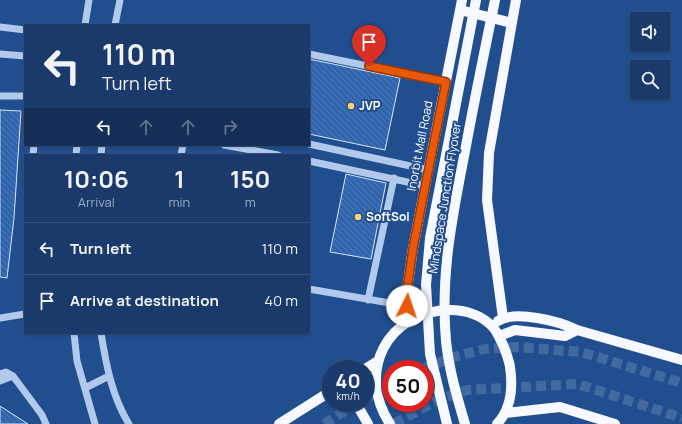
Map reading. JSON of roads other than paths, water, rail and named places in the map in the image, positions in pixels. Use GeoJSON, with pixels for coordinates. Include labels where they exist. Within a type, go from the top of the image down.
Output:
{"type":"FeatureCollection","features":[{"type":"Feature","properties":{"kind":"main road","name":"Mindspace Junction Flyover"},"geometry":{"type":"LineString","coordinates":[[447,424],[430,354],[426,285],[430,238],[476,0]]}},
{"type":"Feature","properties":{"kind":"main road","name":"Mindspace Junction Flyover"},"geometry":{"type":"LineString","coordinates":[[466,424],[451,372],[446,342],[444,294],[446,258],[456,195],[495,0]]}},
{"type":"Feature","properties":{"kind":"main road"},"geometry":{"type":"LineString","coordinates":[[503,318],[487,200],[489,153],[516,0]]}},
{"type":"Feature","properties":{"kind":"main road"},"geometry":{"type":"LineString","coordinates":[[461,5],[512,23]]}},
{"type":"Feature","properties":{"kind":"main road","name":"Inorbit Mall Road"},"geometry":{"type":"LineString","coordinates":[[408,322],[407,306],[412,255],[461,5]]}},
{"type":"Feature","properties":{"kind":"main road"},"geometry":{"type":"LineString","coordinates":[[390,424],[382,412],[376,395],[375,378],[378,361],[384,346],[395,332],[408,322],[421,315],[439,310],[461,310],[475,314],[491,325],[499,336],[510,361],[512,382],[501,420],[560,407],[615,424]]}},
{"type":"Feature","properties":{"kind":"main road"},"geometry":{"type":"LineString","coordinates":[[491,325],[503,318],[538,317],[566,324],[577,330],[682,360]]}},
{"type":"Feature","properties":{"kind":"main road"},"geometry":{"type":"LineString","coordinates":[[499,336],[515,330],[565,336],[577,330]]}},
{"type":"Feature","properties":{"kind":"main road"},"geometry":{"type":"LineString","coordinates":[[374,363],[378,361]]}},
{"type":"Feature","properties":{"kind":"main road"},"geometry":{"type":"LineString","coordinates":[[279,424],[322,397]]}},
{"type":"Feature","properties":{"kind":"main road"},"geometry":{"type":"LineString","coordinates":[[361,412],[368,424]]}},
{"type":"Feature","properties":{"kind":"street"},"geometry":{"type":"LineString","coordinates":[[86,24],[89,0]]}},
{"type":"Feature","properties":{"kind":"street"},"geometry":{"type":"LineString","coordinates":[[115,24],[120,0]]}},
{"type":"Feature","properties":{"kind":"street"},"geometry":{"type":"LineString","coordinates":[[0,27],[24,30]]}},
{"type":"Feature","properties":{"kind":"street"},"geometry":{"type":"LineString","coordinates":[[0,54],[24,56]]}},
{"type":"Feature","properties":{"kind":"street"},"geometry":{"type":"LineString","coordinates":[[310,54],[446,82]]}},
{"type":"Feature","properties":{"kind":"street"},"geometry":{"type":"LineString","coordinates":[[0,96],[24,96]]}},
{"type":"Feature","properties":{"kind":"street"},"geometry":{"type":"LineString","coordinates":[[310,144],[429,170]]}},
{"type":"Feature","properties":{"kind":"street"},"geometry":{"type":"LineString","coordinates":[[229,146],[273,154]]}},
{"type":"Feature","properties":{"kind":"street"},"geometry":{"type":"LineString","coordinates":[[310,161],[426,186]]}},
{"type":"Feature","properties":{"kind":"street"},"geometry":{"type":"LineString","coordinates":[[368,300],[394,178]]}},
{"type":"Feature","properties":{"kind":"street"},"geometry":{"type":"LineString","coordinates":[[310,290],[407,306]]}},
{"type":"Feature","properties":{"kind":"street"},"geometry":{"type":"LineString","coordinates":[[0,318],[24,314]]}},
{"type":"Feature","properties":{"kind":"street"},"geometry":{"type":"LineString","coordinates":[[74,334],[77,361],[95,424]]}},
{"type":"Feature","properties":{"kind":"street"},"geometry":{"type":"LineString","coordinates":[[101,334],[109,376],[122,413],[129,424]]}},
{"type":"Feature","properties":{"kind":"street"},"geometry":{"type":"LineString","coordinates":[[0,374],[6,372],[13,376],[42,415],[46,424]]}},
{"type":"Feature","properties":{"kind":"street"},"geometry":{"type":"LineString","coordinates":[[0,380],[13,376]]}},
{"type":"Feature","properties":{"kind":"street"},"geometry":{"type":"LineString","coordinates":[[84,388],[109,376]]}},
{"type":"Feature","properties":{"kind":"tunnel"},"geometry":{"type":"LineString","coordinates":[[434,365],[457,356],[484,349],[516,347],[581,352],[682,383]]}},
{"type":"Feature","properties":{"kind":"tunnel"},"geometry":{"type":"LineString","coordinates":[[394,424],[438,400],[467,390],[578,384],[682,418]]}},
{"type":"Feature","properties":{"kind":"tunnel"},"geometry":{"type":"LineString","coordinates":[[374,394],[382,390]]}},
{"type":"Feature","properties":{"kind":"tunnel"},"geometry":{"type":"LineString","coordinates":[[324,424],[343,412]]}},
{"type":"Feature","properties":{"kind":"place","name":"JVP"},"geometry":{"type":"Point","coordinates":[351,106]}},
{"type":"Feature","properties":{"kind":"place","name":"SoftSol"},"geometry":{"type":"Point","coordinates":[358,217]}}]}
